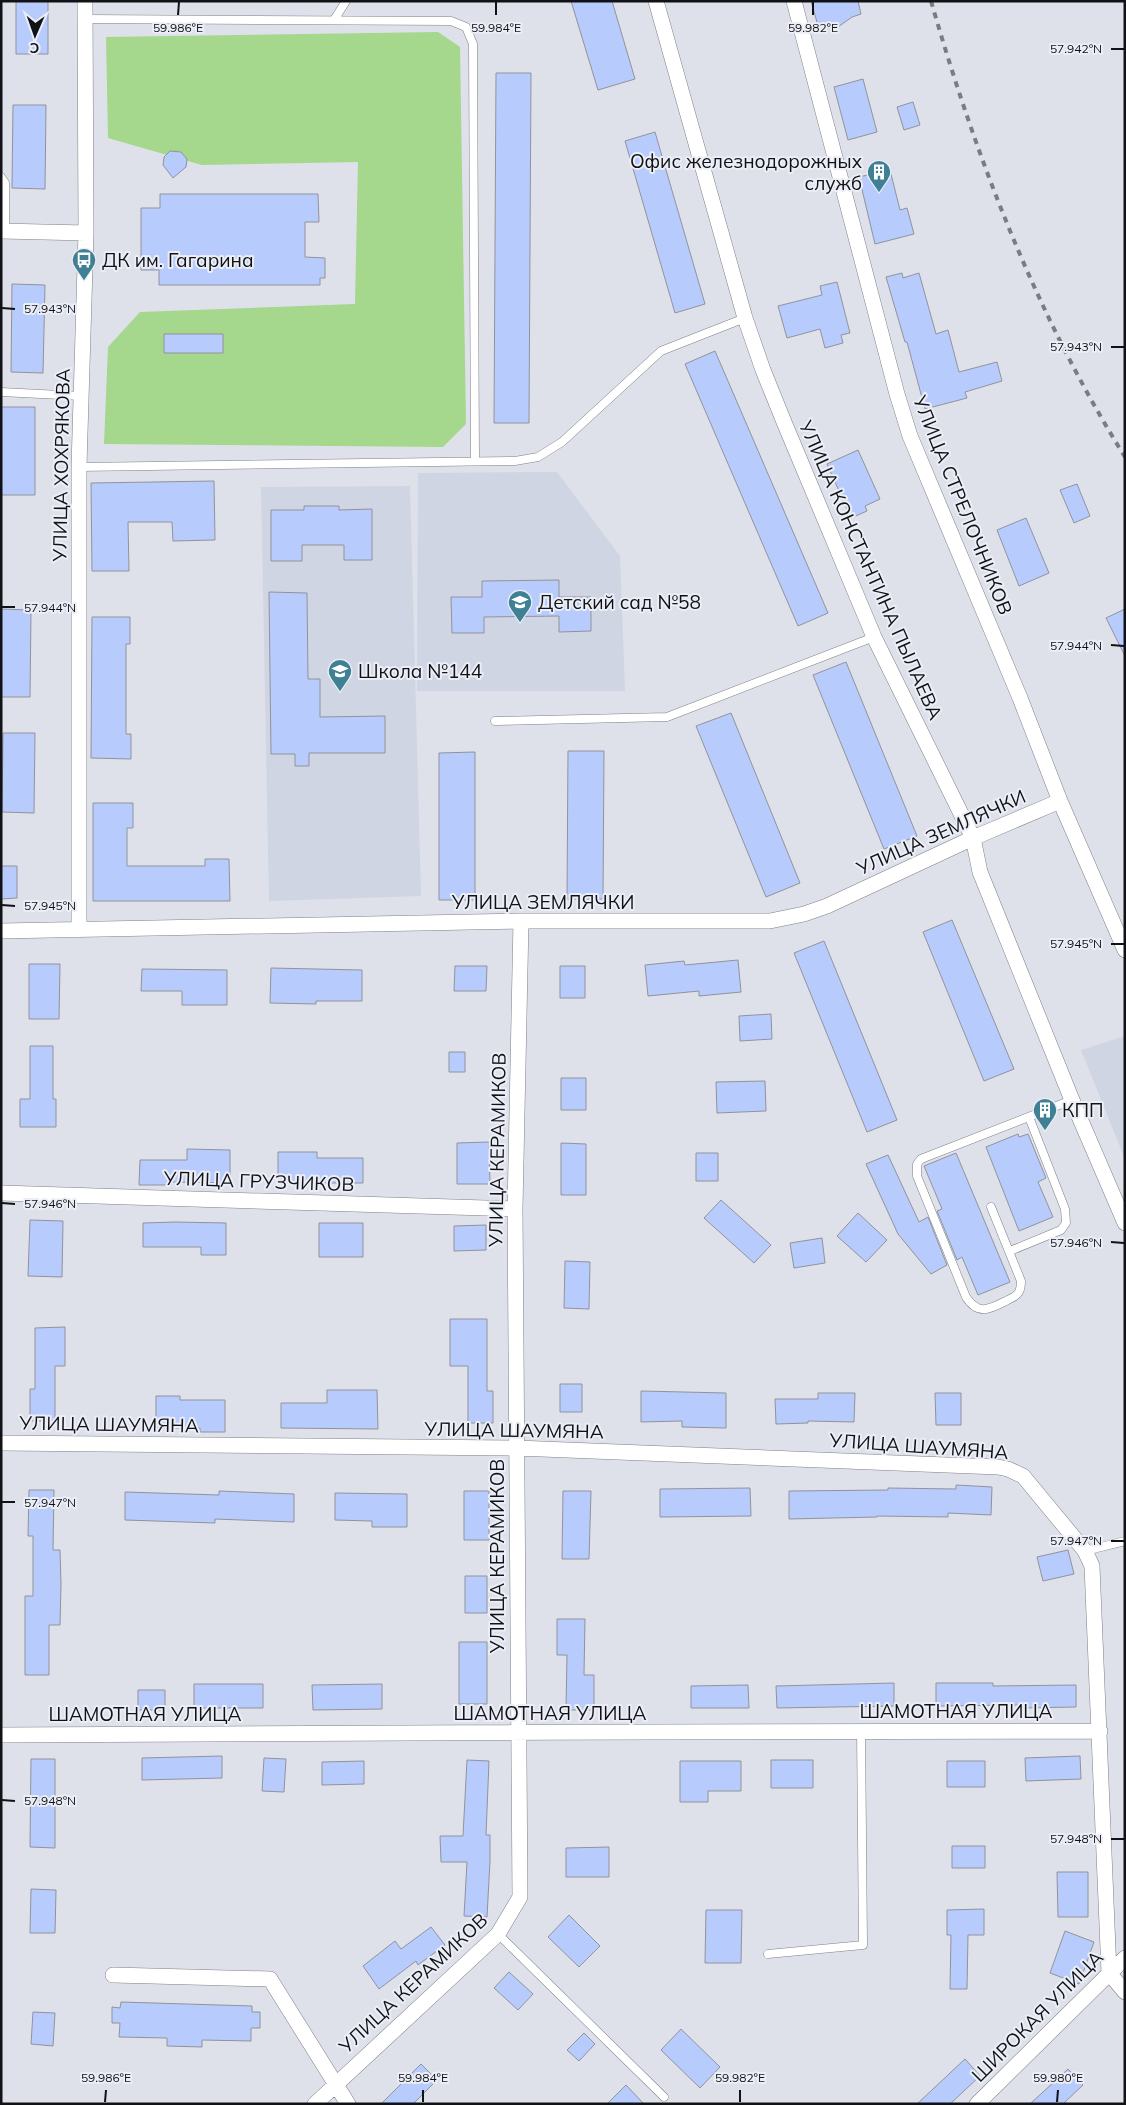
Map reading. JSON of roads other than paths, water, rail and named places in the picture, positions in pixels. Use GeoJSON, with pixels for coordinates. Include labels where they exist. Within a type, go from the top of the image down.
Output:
{"type":"FeatureCollection","features":[{"type":"Feature","properties":{"kind":"street","name":"УЛИЦА ХОХРЯКОВА"},"geometry":{"type":"LineString","coordinates":[[79,930],[79,467],[86,233],[85,1]]}},
{"type":"Feature","properties":{"kind":"street","name":"УЛИЦА КОНСТАНТИНА ПЫЛАЕВА"},"geometry":{"type":"LineString","coordinates":[[656,1],[745,318],[784,422],[874,637],[973,838],[980,872],[1072,1100],[1125,1223]]}},
{"type":"Feature","properties":{"kind":"street","name":"УЛИЦА СТРЕЛОЧНИКОВ"},"geometry":{"type":"LineString","coordinates":[[794,1],[910,436],[1020,698],[1060,801],[1125,950]]}},
{"type":"Feature","properties":{"kind":"street"},"geometry":{"type":"LineString","coordinates":[[3,231],[86,233]]}},
{"type":"Feature","properties":{"kind":"street","name":"УЛИЦА ЗЕМЛЯЧКИ"},"geometry":{"type":"LineString","coordinates":[[1,930],[521,921],[770,921],[788,918],[827,906],[973,838],[1060,801]]}},
{"type":"Feature","properties":{"kind":"street","name":"УЛИЦА КЕРАМИКОВ"},"geometry":{"type":"LineString","coordinates":[[315,2104],[334,2084],[498,1934],[520,1897],[515,1209],[521,921]]}},
{"type":"Feature","properties":{"kind":"street","name":"УЛИЦА ГРУЗЧИКОВ"},"geometry":{"type":"LineString","coordinates":[[1,1193],[515,1209]]}},
{"type":"Feature","properties":{"kind":"street","name":"УЛИЦА ШАУМЯНА"},"geometry":{"type":"LineString","coordinates":[[1,1443],[516,1448],[998,1467],[1008,1469],[1023,1476],[1085,1551]]}},
{"type":"Feature","properties":{"kind":"street"},"geometry":{"type":"LineString","coordinates":[[1085,1551],[1089,1557],[1093,1578],[1109,1973],[1125,1992]]}},
{"type":"Feature","properties":{"kind":"street","name":"ШАМОТНАЯ УЛИЦА"},"geometry":{"type":"LineString","coordinates":[[1,1735],[518,1734],[861,1730],[1100,1732]]}},
{"type":"Feature","properties":{"kind":"street","name":"ШИРОКАЯ УЛИЦА"},"geometry":{"type":"LineString","coordinates":[[977,2104],[1125,1958]]}},
{"type":"Feature","properties":{"kind":"street"},"geometry":{"type":"LineString","coordinates":[[113,1975],[270,1979],[348,2104]]}},
{"type":"Feature","properties":{"kind":"lane"},"geometry":{"type":"LineString","coordinates":[[334,20],[346,1]]}},
{"type":"Feature","properties":{"kind":"lane"},"geometry":{"type":"LineString","coordinates":[[85,18],[451,21],[466,27],[473,44],[475,461]]}},
{"type":"Feature","properties":{"kind":"lane"},"geometry":{"type":"LineString","coordinates":[[1,177],[5,183],[3,231]]}},
{"type":"Feature","properties":{"kind":"lane"},"geometry":{"type":"LineString","coordinates":[[79,467],[475,461],[515,460],[538,456],[562,442],[661,351],[745,318]]}},
{"type":"Feature","properties":{"kind":"lane"},"geometry":{"type":"LineString","coordinates":[[1,392],[81,396]]}},
{"type":"Feature","properties":{"kind":"lane"},"geometry":{"type":"LineString","coordinates":[[495,721],[667,717],[874,637]]}},
{"type":"Feature","properties":{"kind":"lane"},"geometry":{"type":"LineString","coordinates":[[991,1207],[1021,1276],[1019,1293],[989,1309],[970,1305],[920,1185],[916,1169],[921,1159],[1072,1100]]}},
{"type":"Feature","properties":{"kind":"lane"},"geometry":{"type":"LineString","coordinates":[[1010,1251],[1061,1230],[1066,1223],[1064,1209],[1029,1117]]}},
{"type":"Feature","properties":{"kind":"lane"},"geometry":{"type":"LineString","coordinates":[[1085,1551],[1125,1541]]}},
{"type":"Feature","properties":{"kind":"lane"},"geometry":{"type":"LineString","coordinates":[[768,1954],[863,1945],[861,1730]]}},
{"type":"Feature","properties":{"kind":"lane"},"geometry":{"type":"LineString","coordinates":[[498,1934],[664,2097]]}},
{"type":"Feature","properties":{"kind":"railway"},"geometry":{"type":"LineString","coordinates":[[931,1],[968,120],[1012,236],[1064,349],[1125,457]]}},
{"type":"Feature","properties":{"kind":"place","name":"Офис железнодорожных служб"},"geometry":{"type":"Point","coordinates":[879,193]}},
{"type":"Feature","properties":{"kind":"place","name":"ДК им. Гагарина"},"geometry":{"type":"Point","coordinates":[84,281]}},
{"type":"Feature","properties":{"kind":"place","name":"Детский сад №58"},"geometry":{"type":"Point","coordinates":[520,623]}},
{"type":"Feature","properties":{"kind":"place","name":"Школа №144"},"geometry":{"type":"Point","coordinates":[340,692]}},
{"type":"Feature","properties":{"kind":"place","name":"КПП"},"geometry":{"type":"Point","coordinates":[1045,1131]}}]}
